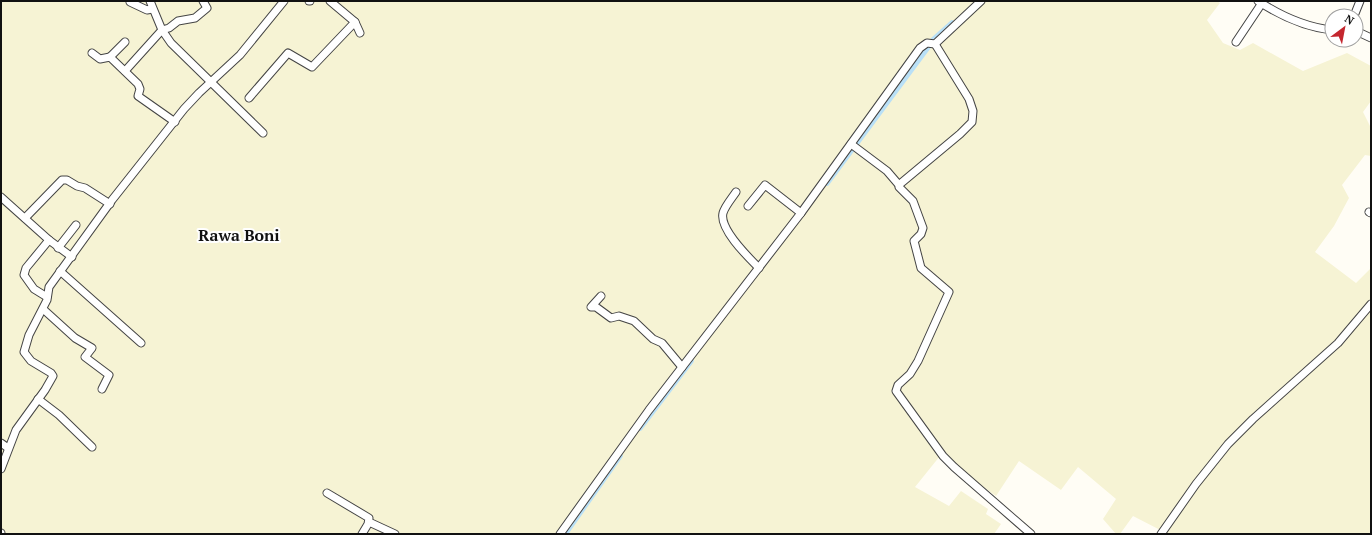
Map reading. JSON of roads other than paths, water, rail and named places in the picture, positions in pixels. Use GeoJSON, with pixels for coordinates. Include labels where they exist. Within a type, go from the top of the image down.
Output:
{"type":"FeatureCollection","features":[{"type":"Feature","properties":{"kind":"street"},"geometry":{"type":"LineString","coordinates":[[132,1],[147,10],[152,9]]}},
{"type":"Feature","properties":{"kind":"street"},"geometry":{"type":"LineString","coordinates":[[150,1],[152,9],[162,30],[171,43],[263,133]]}},
{"type":"Feature","properties":{"kind":"street"},"geometry":{"type":"LineString","coordinates":[[125,71],[162,30],[169,28],[178,21],[195,18],[207,8],[203,1]]}},
{"type":"Feature","properties":{"kind":"street"},"geometry":{"type":"LineString","coordinates":[[1,469],[16,430],[53,376],[51,373],[30,361],[24,352],[29,335],[44,309],[49,287],[60,270],[72,257],[110,204],[194,98],[240,55],[284,1]]}},
{"type":"Feature","properties":{"kind":"street"},"geometry":{"type":"LineString","coordinates":[[330,1],[355,22],[360,33]]}},
{"type":"Feature","properties":{"kind":"street"},"geometry":{"type":"LineString","coordinates":[[560,534],[649,410],[853,146],[920,48],[931,44],[981,1]]}},
{"type":"Feature","properties":{"kind":"street"},"geometry":{"type":"LineString","coordinates":[[1236,42],[1260,2],[1296,22],[1324,29]]}},
{"type":"Feature","properties":{"kind":"street"},"geometry":{"type":"LineString","coordinates":[[249,98],[288,53],[312,67],[355,22]]}},
{"type":"Feature","properties":{"kind":"street"},"geometry":{"type":"LineString","coordinates":[[92,53],[100,59],[110,57],[126,42]]}},
{"type":"Feature","properties":{"kind":"street"},"geometry":{"type":"LineString","coordinates":[[899,185],[903,180],[960,134],[972,122],[973,111],[969,100],[931,44]]}},
{"type":"Feature","properties":{"kind":"street"},"geometry":{"type":"LineString","coordinates":[[110,57],[138,84],[140,89],[138,96],[175,122]]}},
{"type":"Feature","properties":{"kind":"street"},"geometry":{"type":"LineString","coordinates":[[853,146],[887,171],[913,201],[923,228],[921,234],[914,242],[921,268],[949,292],[920,357],[910,374],[896,388],[897,394],[954,467],[1031,534]]}},
{"type":"Feature","properties":{"kind":"street"},"geometry":{"type":"LineString","coordinates":[[24,218],[62,180],[67,180],[85,188],[110,204]]}},
{"type":"Feature","properties":{"kind":"street"},"geometry":{"type":"LineString","coordinates":[[748,206],[765,184],[801,213]]}},
{"type":"Feature","properties":{"kind":"street"},"geometry":{"type":"LineString","coordinates":[[736,192],[723,214],[724,221],[732,236],[759,268]]}},
{"type":"Feature","properties":{"kind":"street"},"geometry":{"type":"LineString","coordinates":[[1,197],[58,248],[72,257]]}},
{"type":"Feature","properties":{"kind":"street"},"geometry":{"type":"LineString","coordinates":[[58,248],[76,225]]}},
{"type":"Feature","properties":{"kind":"street"},"geometry":{"type":"LineString","coordinates":[[47,297],[34,288],[24,275],[26,268],[49,240]]}},
{"type":"Feature","properties":{"kind":"street"},"geometry":{"type":"LineString","coordinates":[[60,270],[141,343]]}},
{"type":"Feature","properties":{"kind":"street"},"geometry":{"type":"LineString","coordinates":[[601,296],[592,307],[596,307],[611,318],[619,316],[634,321],[653,339],[662,343],[682,367]]}},
{"type":"Feature","properties":{"kind":"street"},"geometry":{"type":"LineString","coordinates":[[1161,534],[1196,484],[1228,444],[1338,343],[1371,304]]}},
{"type":"Feature","properties":{"kind":"street"},"geometry":{"type":"LineString","coordinates":[[44,309],[75,338],[92,348],[85,357],[109,375],[102,389]]}},
{"type":"Feature","properties":{"kind":"street"},"geometry":{"type":"LineString","coordinates":[[38,399],[59,415],[92,447]]}},
{"type":"Feature","properties":{"kind":"street"},"geometry":{"type":"LineString","coordinates":[[1,443],[8,448]]}},
{"type":"Feature","properties":{"kind":"street"},"geometry":{"type":"LineString","coordinates":[[327,493],[367,517],[369,522],[395,534]]}},
{"type":"Feature","properties":{"kind":"street"},"geometry":{"type":"LineString","coordinates":[[362,534],[369,522]]}},
{"type":"Feature","properties":{"kind":"waterway"},"geometry":{"type":"LineString","coordinates":[[827,183],[934,39],[952,23]]}},
{"type":"Feature","properties":{"kind":"waterway"},"geometry":{"type":"LineString","coordinates":[[640,428],[691,361]]}},
{"type":"Feature","properties":{"kind":"waterway"},"geometry":{"type":"LineString","coordinates":[[565,534],[620,456]]}},
{"type":"Feature","properties":{"kind":"district","name":"Rawa Boni"},"geometry":{"type":"Point","coordinates":[239,235]}}]}
